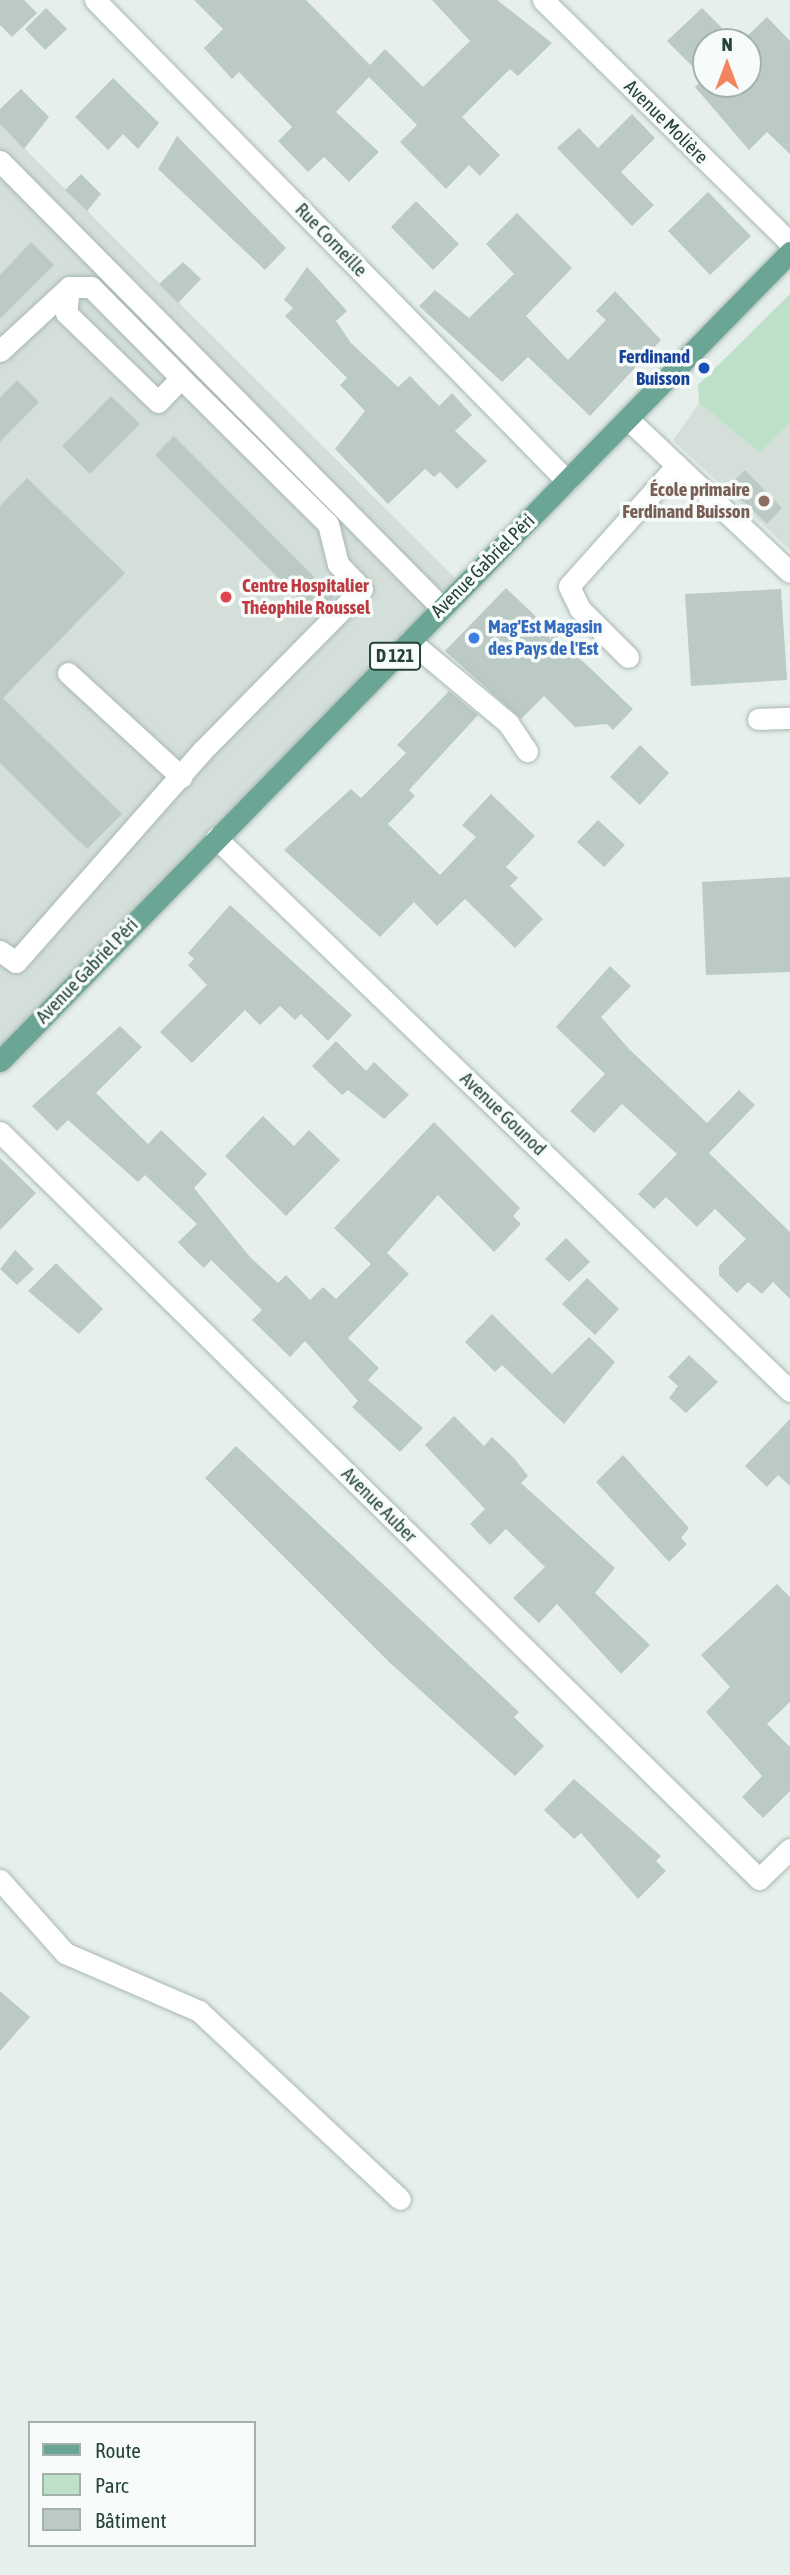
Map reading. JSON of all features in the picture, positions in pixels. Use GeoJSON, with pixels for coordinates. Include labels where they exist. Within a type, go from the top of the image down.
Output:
{"type":"FeatureCollection","features":[{"type":"Feature","properties":{"kind":"main road","name":"Avenue Gabriel Péri"},"geometry":{"type":"LineString","coordinates":[[0,1061],[629,420],[790,251]]}},
{"type":"Feature","properties":{"kind":"street","name":"Rue Corneille"},"geometry":{"type":"LineString","coordinates":[[95,0],[567,481]]}},
{"type":"Feature","properties":{"kind":"street","name":"Avenue Molière"},"geometry":{"type":"LineString","coordinates":[[543,0],[790,243]]}},
{"type":"Feature","properties":{"kind":"street"},"geometry":{"type":"LineString","coordinates":[[0,161],[442,608]]}},
{"type":"Feature","properties":{"kind":"street"},"geometry":{"type":"LineString","coordinates":[[0,351],[69,287],[91,287],[328,524],[338,564],[362,589],[181,777],[16,962],[0,951]]}},
{"type":"Feature","properties":{"kind":"street"},"geometry":{"type":"LineString","coordinates":[[69,287],[66,313],[158,402],[181,378]]}},
{"type":"Feature","properties":{"kind":"street"},"geometry":{"type":"LineString","coordinates":[[629,420],[790,572]]}},
{"type":"Feature","properties":{"kind":"street"},"geometry":{"type":"LineString","coordinates":[[628,657],[580,609],[569,586],[677,465]]}},
{"type":"Feature","properties":{"kind":"street"},"geometry":{"type":"LineString","coordinates":[[410,641],[508,723],[527,751]]}},
{"type":"Feature","properties":{"kind":"street"},"geometry":{"type":"LineString","coordinates":[[68,673],[181,777]]}},
{"type":"Feature","properties":{"kind":"street"},"geometry":{"type":"LineString","coordinates":[[758,719],[790,718]]}},
{"type":"Feature","properties":{"kind":"street","name":"Avenue Gounod"},"geometry":{"type":"LineString","coordinates":[[216,838],[790,1391]]}},
{"type":"Feature","properties":{"kind":"street","name":"Avenue Auber"},"geometry":{"type":"LineString","coordinates":[[0,1132],[759,1879],[790,1849]]}},
{"type":"Feature","properties":{"kind":"street"},"geometry":{"type":"LineString","coordinates":[[0,1880],[65,1953],[199,2011],[400,2199]]}},
{"type":"Feature","properties":{"kind":"shaded area","name":"Centre Hospitalier Théophile Roussel"},"geometry":{"type":"Polygon","coordinates":[[[0,124],[463,586],[0,1060],[0,124]]]}},
{"type":"Feature","properties":{"kind":"shaded area","name":"École primaire Ferdinand Buisson"},"geometry":{"type":"Polygon","coordinates":[[[699,403],[760,453],[790,423],[790,550],[673,440],[699,403]]]}},
{"type":"Feature","properties":{"kind":"green space"},"geometry":{"type":"Polygon","coordinates":[[[790,294],[790,423],[760,453],[699,403],[698,385],[790,294]]]}},
{"type":"Feature","properties":{"kind":"building"},"geometry":{"type":"Polygon","coordinates":[[[0,0],[24,0],[37,13],[12,37],[0,25],[0,0]]]}},
{"type":"Feature","properties":{"kind":"building"},"geometry":{"type":"Polygon","coordinates":[[[194,0],[306,0],[370,65],[385,49],[423,87],[470,41],[432,0],[497,0],[552,43],[518,76],[510,69],[462,117],[500,155],[480,176],[469,165],[446,189],[400,142],[417,125],[369,77],[336,112],[379,152],[349,182],[324,157],[308,172],[278,141],[292,127],[239,72],[232,79],[204,48],[223,29],[194,0]]]}},
{"type":"Feature","properties":{"kind":"building"},"geometry":{"type":"Polygon","coordinates":[[[46,8],[67,29],[45,50],[25,29],[46,8]]]}},
{"type":"Feature","properties":{"kind":"building"},"geometry":{"type":"Polygon","coordinates":[[[702,8],[722,28],[692,28],[692,66],[667,41],[702,8]]]}},
{"type":"Feature","properties":{"kind":"building"},"geometry":{"type":"Polygon","coordinates":[[[767,17],[790,41],[790,154],[767,132],[749,150],[704,98],[762,98],[762,28],[756,28],[767,17]]]}},
{"type":"Feature","properties":{"kind":"building"},"geometry":{"type":"Polygon","coordinates":[[[113,78],[159,123],[138,149],[123,134],[108,150],[75,117],[113,78]]]}},
{"type":"Feature","properties":{"kind":"building"},"geometry":{"type":"Polygon","coordinates":[[[21,89],[49,117],[24,149],[0,124],[0,109],[21,89]]]}},
{"type":"Feature","properties":{"kind":"building"},"geometry":{"type":"Polygon","coordinates":[[[632,114],[655,138],[621,172],[654,205],[632,226],[557,148],[579,128],[598,148],[632,114]]]}},
{"type":"Feature","properties":{"kind":"building"},"geometry":{"type":"Polygon","coordinates":[[[177,136],[286,248],[265,270],[158,169],[177,136]]]}},
{"type":"Feature","properties":{"kind":"building"},"geometry":{"type":"Polygon","coordinates":[[[81,174],[101,194],[87,211],[65,190],[81,174]]]}},
{"type":"Feature","properties":{"kind":"building"},"geometry":{"type":"Polygon","coordinates":[[[708,192],[751,236],[710,275],[668,231],[708,192]]]}},
{"type":"Feature","properties":{"kind":"building"},"geometry":{"type":"Polygon","coordinates":[[[416,201],[459,244],[433,270],[391,227],[416,201]]]}},
{"type":"Feature","properties":{"kind":"building"},"geometry":{"type":"Polygon","coordinates":[[[517,213],[572,268],[526,316],[568,360],[606,320],[596,311],[615,291],[661,340],[590,416],[528,357],[502,382],[419,306],[435,290],[469,318],[514,274],[486,244],[517,213]]]}},
{"type":"Feature","properties":{"kind":"building"},"geometry":{"type":"Polygon","coordinates":[[[31,242],[54,265],[0,319],[0,275],[31,242]]]}},
{"type":"Feature","properties":{"kind":"building"},"geometry":{"type":"Polygon","coordinates":[[[183,262],[201,279],[178,303],[159,284],[183,262]]]}},
{"type":"Feature","properties":{"kind":"building"},"geometry":{"type":"Polygon","coordinates":[[[307,267],[347,311],[336,321],[351,343],[398,387],[410,376],[439,406],[452,393],[472,415],[455,431],[487,461],[457,489],[440,472],[434,477],[425,469],[388,504],[335,449],[365,411],[340,385],[347,378],[285,316],[293,308],[284,300],[307,267]]]}},
{"type":"Feature","properties":{"kind":"building"},"geometry":{"type":"Polygon","coordinates":[[[17,380],[39,402],[0,442],[0,398],[17,380]]]}},
{"type":"Feature","properties":{"kind":"building"},"geometry":{"type":"Polygon","coordinates":[[[111,396],[140,424],[90,474],[62,446],[111,396]]]}},
{"type":"Feature","properties":{"kind":"building"},"geometry":{"type":"Polygon","coordinates":[[[174,436],[334,597],[316,615],[155,455],[174,436]]]}},
{"type":"Feature","properties":{"kind":"building"},"geometry":{"type":"Polygon","coordinates":[[[745,470],[782,508],[767,524],[728,487],[745,470]]]}},
{"type":"Feature","properties":{"kind":"building"},"geometry":{"type":"Polygon","coordinates":[[[27,478],[125,573],[3,698],[122,814],[87,849],[0,763],[0,506],[27,478]]]}},
{"type":"Feature","properties":{"kind":"building"},"geometry":{"type":"Polygon","coordinates":[[[506,588],[633,709],[613,730],[607,724],[575,727],[544,696],[521,719],[445,651],[506,588]]]}},
{"type":"Feature","properties":{"kind":"building"},"geometry":{"type":"Polygon","coordinates":[[[781,589],[787,680],[691,686],[685,594],[781,589]]]}},
{"type":"Feature","properties":{"kind":"building"},"geometry":{"type":"Polygon","coordinates":[[[449,691],[478,715],[409,790],[415,796],[388,824],[440,875],[476,837],[462,825],[491,794],[535,836],[506,867],[518,878],[510,886],[543,919],[515,948],[465,899],[437,926],[414,902],[380,937],[284,850],[351,789],[361,798],[406,753],[397,745],[449,691]]]}},
{"type":"Feature","properties":{"kind":"building"},"geometry":{"type":"Polygon","coordinates":[[[640,745],[669,773],[640,805],[610,777],[640,745]]]}},
{"type":"Feature","properties":{"kind":"building"},"geometry":{"type":"Polygon","coordinates":[[[598,820],[625,845],[604,867],[577,842],[598,820]]]}},
{"type":"Feature","properties":{"kind":"building"},"geometry":{"type":"Polygon","coordinates":[[[790,877],[790,972],[706,975],[702,882],[790,877]]]}},
{"type":"Feature","properties":{"kind":"building"},"geometry":{"type":"Polygon","coordinates":[[[230,905],[352,1015],[328,1041],[301,1014],[295,1020],[280,1006],[260,1025],[245,1010],[192,1063],[160,1032],[207,985],[188,965],[194,959],[188,953],[230,905]]]}},
{"type":"Feature","properties":{"kind":"building"},"geometry":{"type":"Polygon","coordinates":[[[610,966],[631,986],[601,1017],[629,1049],[707,1123],[739,1090],[755,1105],[709,1153],[790,1232],[790,1299],[773,1282],[762,1294],[748,1282],[737,1293],[719,1275],[719,1266],[746,1239],[715,1209],[697,1227],[666,1197],[654,1209],[638,1194],[677,1154],[622,1104],[594,1133],[570,1111],[605,1074],[556,1027],[610,966]]]}},
{"type":"Feature","properties":{"kind":"building"},"geometry":{"type":"Polygon","coordinates":[[[120,1026],[142,1047],[96,1093],[148,1144],[161,1130],[207,1174],[194,1188],[250,1257],[278,1283],[286,1275],[310,1300],[323,1287],[336,1299],[371,1264],[334,1228],[434,1122],[520,1208],[513,1216],[521,1224],[494,1252],[438,1195],[387,1253],[409,1274],[348,1338],[379,1368],[368,1380],[423,1428],[400,1452],[352,1407],[358,1401],[305,1341],[290,1357],[252,1320],[262,1310],[211,1260],[204,1268],[188,1253],[178,1242],[197,1224],[145,1175],[138,1182],[68,1120],[57,1131],[32,1106],[120,1026]]]}},
{"type":"Feature","properties":{"kind":"building"},"geometry":{"type":"Polygon","coordinates":[[[336,1041],[366,1071],[374,1062],[409,1095],[384,1119],[348,1090],[342,1095],[312,1066],[336,1041]]]}},
{"type":"Feature","properties":{"kind":"building"},"geometry":{"type":"Polygon","coordinates":[[[263,1116],[294,1146],[309,1130],[340,1160],[286,1216],[225,1156],[263,1116]]]}},
{"type":"Feature","properties":{"kind":"building"},"geometry":{"type":"Polygon","coordinates":[[[0,1158],[36,1193],[0,1230],[0,1158]]]}},
{"type":"Feature","properties":{"kind":"building"},"geometry":{"type":"Polygon","coordinates":[[[566,1238],[590,1262],[569,1282],[545,1259],[566,1238]]]}},
{"type":"Feature","properties":{"kind":"building"},"geometry":{"type":"Polygon","coordinates":[[[15,1250],[34,1269],[17,1285],[0,1269],[15,1250]]]}},
{"type":"Feature","properties":{"kind":"building"},"geometry":{"type":"Polygon","coordinates":[[[56,1263],[103,1309],[79,1334],[28,1291],[56,1263]]]}},
{"type":"Feature","properties":{"kind":"building"},"geometry":{"type":"Polygon","coordinates":[[[587,1278],[619,1309],[595,1335],[562,1304],[587,1278]]]}},
{"type":"Feature","properties":{"kind":"building"},"geometry":{"type":"Polygon","coordinates":[[[492,1314],[552,1374],[589,1337],[615,1362],[564,1424],[502,1365],[495,1372],[465,1342],[492,1314]]]}},
{"type":"Feature","properties":{"kind":"building"},"geometry":{"type":"Polygon","coordinates":[[[689,1355],[718,1382],[686,1413],[669,1398],[678,1386],[668,1377],[689,1355]]]}},
{"type":"Feature","properties":{"kind":"building"},"geometry":{"type":"Polygon","coordinates":[[[454,1416],[484,1446],[492,1437],[528,1476],[521,1483],[615,1568],[595,1593],[650,1645],[621,1674],[557,1604],[539,1623],[513,1598],[545,1567],[506,1529],[490,1545],[470,1524],[485,1509],[425,1445],[454,1416]]]}},
{"type":"Feature","properties":{"kind":"building"},"geometry":{"type":"Polygon","coordinates":[[[790,1419],[790,1486],[778,1475],[767,1487],[745,1466],[790,1419]]]}},
{"type":"Feature","properties":{"kind":"building"},"geometry":{"type":"Polygon","coordinates":[[[236,1446],[519,1712],[514,1717],[544,1746],[515,1776],[388,1661],[205,1478],[236,1446]]]}},
{"type":"Feature","properties":{"kind":"building"},"geometry":{"type":"Polygon","coordinates":[[[623,1455],[689,1528],[681,1538],[687,1544],[669,1562],[596,1482],[623,1455]]]}},
{"type":"Feature","properties":{"kind":"building"},"geometry":{"type":"Polygon","coordinates":[[[777,1584],[790,1597],[790,1702],[767,1724],[790,1747],[790,1791],[763,1818],[742,1797],[762,1776],[706,1712],[730,1687],[701,1655],[777,1584]]]}},
{"type":"Feature","properties":{"kind":"building"},"geometry":{"type":"Polygon","coordinates":[[[574,1779],[661,1856],[656,1861],[666,1871],[638,1899],[581,1833],[574,1839],[544,1810],[574,1779]]]}},
{"type":"Feature","properties":{"kind":"building"},"geometry":{"type":"Polygon","coordinates":[[[0,1991],[30,2017],[0,2051],[0,1991]]]}},
{"type":"Feature","properties":{"kind":"place","name":"Ferdinand Buisson"},"geometry":{"type":"Point","coordinates":[704,368]}},
{"type":"Feature","properties":{"kind":"place","name":"École primaire Ferdinand Buisson"},"geometry":{"type":"Point","coordinates":[764,501]}},
{"type":"Feature","properties":{"kind":"place","name":"Centre Hospitalier Théophile Roussel"},"geometry":{"type":"Point","coordinates":[226,597]}},
{"type":"Feature","properties":{"kind":"place","name":"Mag'Est Magasin des Pays de l'Est"},"geometry":{"type":"Point","coordinates":[474,638]}}]}
